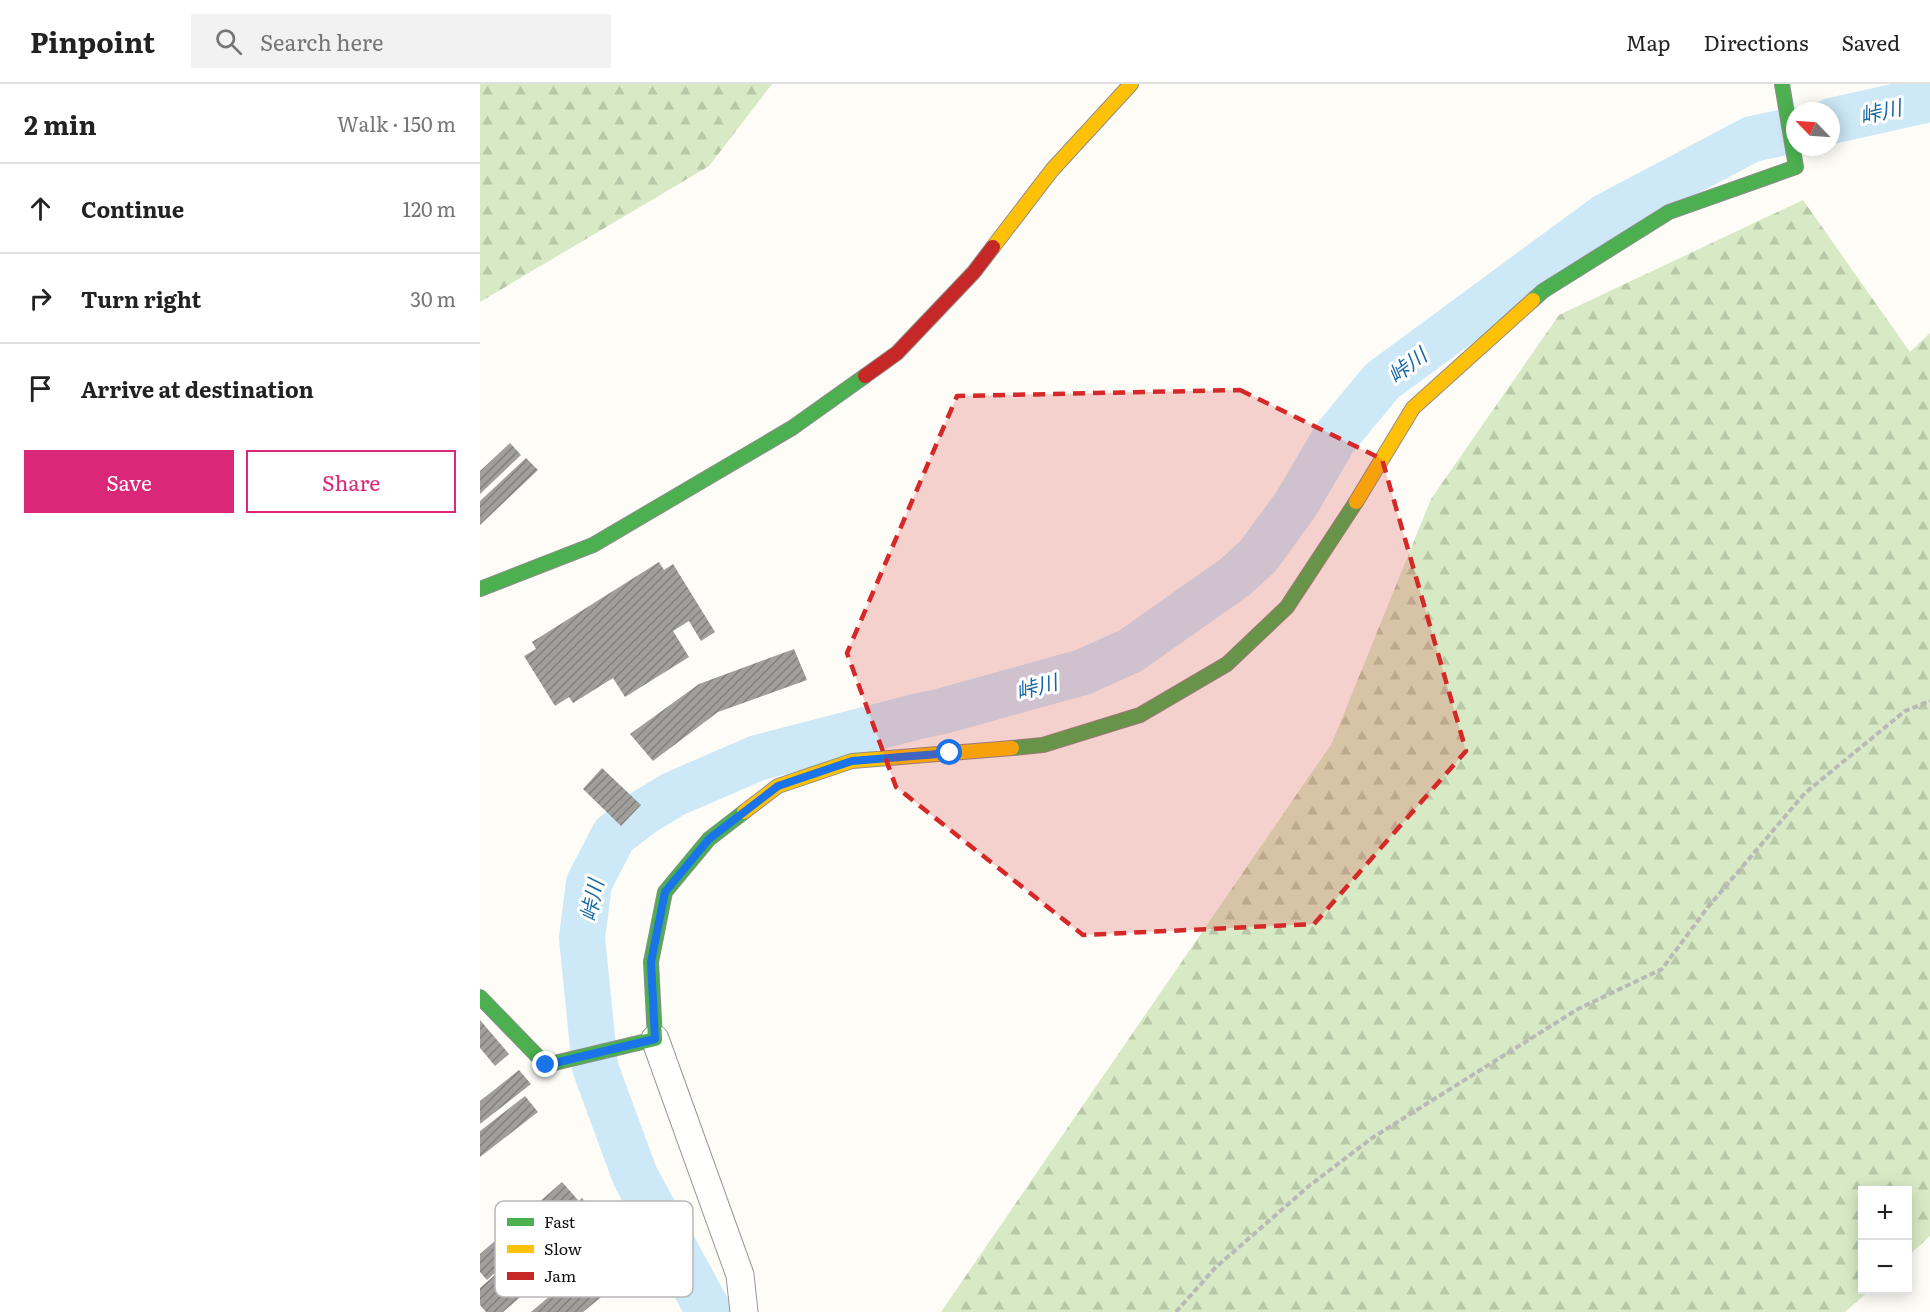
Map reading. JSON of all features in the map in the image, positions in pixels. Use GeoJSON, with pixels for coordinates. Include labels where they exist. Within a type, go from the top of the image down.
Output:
{"type":"FeatureCollection","features":[{"type":"Feature","properties":{"kind":"street"},"geometry":{"type":"LineString","coordinates":[[480,589],[592,545],[792,428],[897,353],[974,272],[1052,170],[1131,84]]}},
{"type":"Feature","properties":{"kind":"street"},"geometry":{"type":"LineString","coordinates":[[744,1312],[740,1275],[655,1039],[651,962],[665,892],[709,839],[778,786],[852,761],[1042,745],[1140,715],[1227,664],[1287,607],[1341,527],[1413,408],[1542,291],[1668,212],[1796,167],[1782,84]]}},
{"type":"Feature","properties":{"kind":"street"},"geometry":{"type":"LineString","coordinates":[[480,997],[546,1065],[655,1039]]}},
{"type":"Feature","properties":{"kind":"path"},"geometry":{"type":"LineString","coordinates":[[1176,1312],[1215,1268],[1310,1186],[1372,1138],[1578,1009],[1662,969],[1708,907],[1805,793],[1905,711],[1930,701]]}},
{"type":"Feature","properties":{"kind":"highlighted area"},"geometry":{"type":"Polygon","coordinates":[[[1240,390],[1382,459],[1466,751],[1314,924],[1083,935],[896,787],[847,653],[957,396],[1240,390]]]}},
{"type":"Feature","properties":{"kind":"green space"},"geometry":{"type":"Polygon","coordinates":[[[480,84],[772,84],[709,166],[480,302],[480,84]]]}},
{"type":"Feature","properties":{"kind":"green space"},"geometry":{"type":"Polygon","coordinates":[[[1803,200],[1910,352],[1930,333],[1930,1236],[1912,1252],[1912,1186],[1858,1186],[1858,1294],[1865,1294],[1845,1312],[941,1312],[1332,743],[1431,499],[1559,315],[1803,200]]]}},
{"type":"Feature","properties":{"kind":"building"},"geometry":{"type":"Polygon","coordinates":[[[510,443],[521,455],[480,494],[480,471],[510,443]]]}},
{"type":"Feature","properties":{"kind":"building"},"geometry":{"type":"Polygon","coordinates":[[[526,458],[538,470],[480,525],[480,501],[526,458]]]}},
{"type":"Feature","properties":{"kind":"building"},"geometry":{"type":"Polygon","coordinates":[[[659,562],[664,570],[673,564],[715,632],[701,641],[689,621],[673,631],[689,657],[625,697],[613,678],[573,703],[569,697],[555,706],[524,656],[536,649],[532,642],[659,562]]]}},
{"type":"Feature","properties":{"kind":"building"},"geometry":{"type":"Polygon","coordinates":[[[794,649],[807,680],[718,712],[653,761],[630,734],[699,684],[794,649]]]}},
{"type":"Feature","properties":{"kind":"building"},"geometry":{"type":"Polygon","coordinates":[[[602,768],[641,805],[621,826],[583,789],[602,768]]]}},
{"type":"Feature","properties":{"kind":"building"},"geometry":{"type":"Polygon","coordinates":[[[480,1020],[509,1054],[495,1066],[480,1048],[480,1020]]]}},
{"type":"Feature","properties":{"kind":"building"},"geometry":{"type":"Polygon","coordinates":[[[519,1070],[531,1084],[480,1124],[480,1101],[519,1070]]]}},
{"type":"Feature","properties":{"kind":"building"},"geometry":{"type":"Polygon","coordinates":[[[525,1096],[538,1112],[480,1157],[480,1131],[525,1096]]]}},
{"type":"Feature","properties":{"kind":"building"},"geometry":{"type":"Polygon","coordinates":[[[562,1182],[578,1200],[577,1201],[540,1201],[562,1182]]]}},
{"type":"Feature","properties":{"kind":"building"},"geometry":{"type":"Polygon","coordinates":[[[495,1241],[495,1273],[487,1280],[480,1272],[480,1254],[495,1241]]]}},
{"type":"Feature","properties":{"kind":"building"},"geometry":{"type":"Polygon","coordinates":[[[495,1275],[495,1297],[520,1297],[503,1312],[486,1312],[480,1305],[480,1288],[495,1275]]]}},
{"type":"Feature","properties":{"kind":"building"},"geometry":{"type":"Polygon","coordinates":[[[549,1297],[601,1297],[583,1312],[531,1312],[549,1297]]]}},
{"type":"Feature","properties":{"kind":"waterway","name":"峠川"},"geometry":{"type":"LineString","coordinates":[[1840,119],[1930,99]]}},
{"type":"Feature","properties":{"kind":"waterway","name":"峠川"},"geometry":{"type":"LineString","coordinates":[[649,1201],[635,1176],[595,1067],[582,938],[589,883],[614,835],[644,812],[674,794],[757,758],[939,712],[1083,672],[1130,651],[1235,577],[1258,556],[1296,504],[1334,439],[1382,381],[1606,216],[1752,139],[1786,132]]}},
{"type":"Feature","properties":{"kind":"waterway","name":"峠川"},"geometry":{"type":"LineString","coordinates":[[693,1283],[709,1312]]}},
{"type":"Feature","properties":{"kind":"traffic: fast"},"geometry":{"type":"LineString","coordinates":[[1533,300],[1543,291],[1669,212],[1796,167],[1782,84]]}},
{"type":"Feature","properties":{"kind":"traffic: fast"},"geometry":{"type":"LineString","coordinates":[[480,589],[593,545],[792,428],[865,376]]}},
{"type":"Feature","properties":{"kind":"traffic: fast"},"geometry":{"type":"LineString","coordinates":[[1012,748],[1043,745],[1140,715],[1227,664],[1287,607],[1356,502]]}},
{"type":"Feature","properties":{"kind":"traffic: fast"},"geometry":{"type":"LineString","coordinates":[[480,997],[546,1065],[655,1039],[651,962],[665,892],[709,839],[744,812]]}},
{"type":"Feature","properties":{"kind":"traffic: slow"},"geometry":{"type":"LineString","coordinates":[[993,247],[1052,170],[1131,84]]}},
{"type":"Feature","properties":{"kind":"traffic: slow"},"geometry":{"type":"LineString","coordinates":[[1356,502],[1413,408],[1533,300]]}},
{"type":"Feature","properties":{"kind":"traffic: slow"},"geometry":{"type":"LineString","coordinates":[[744,812],[778,786],[852,761],[1012,748]]}},
{"type":"Feature","properties":{"kind":"traffic: jam"},"geometry":{"type":"LineString","coordinates":[[865,376],[897,353],[974,272],[993,247]]}},
{"type":"Feature","properties":{"kind":"route"},"geometry":{"type":"LineString","coordinates":[[546,1065],[655,1039],[651,962],[665,892],[709,839],[778,786],[852,761],[950,753]]}}]}
